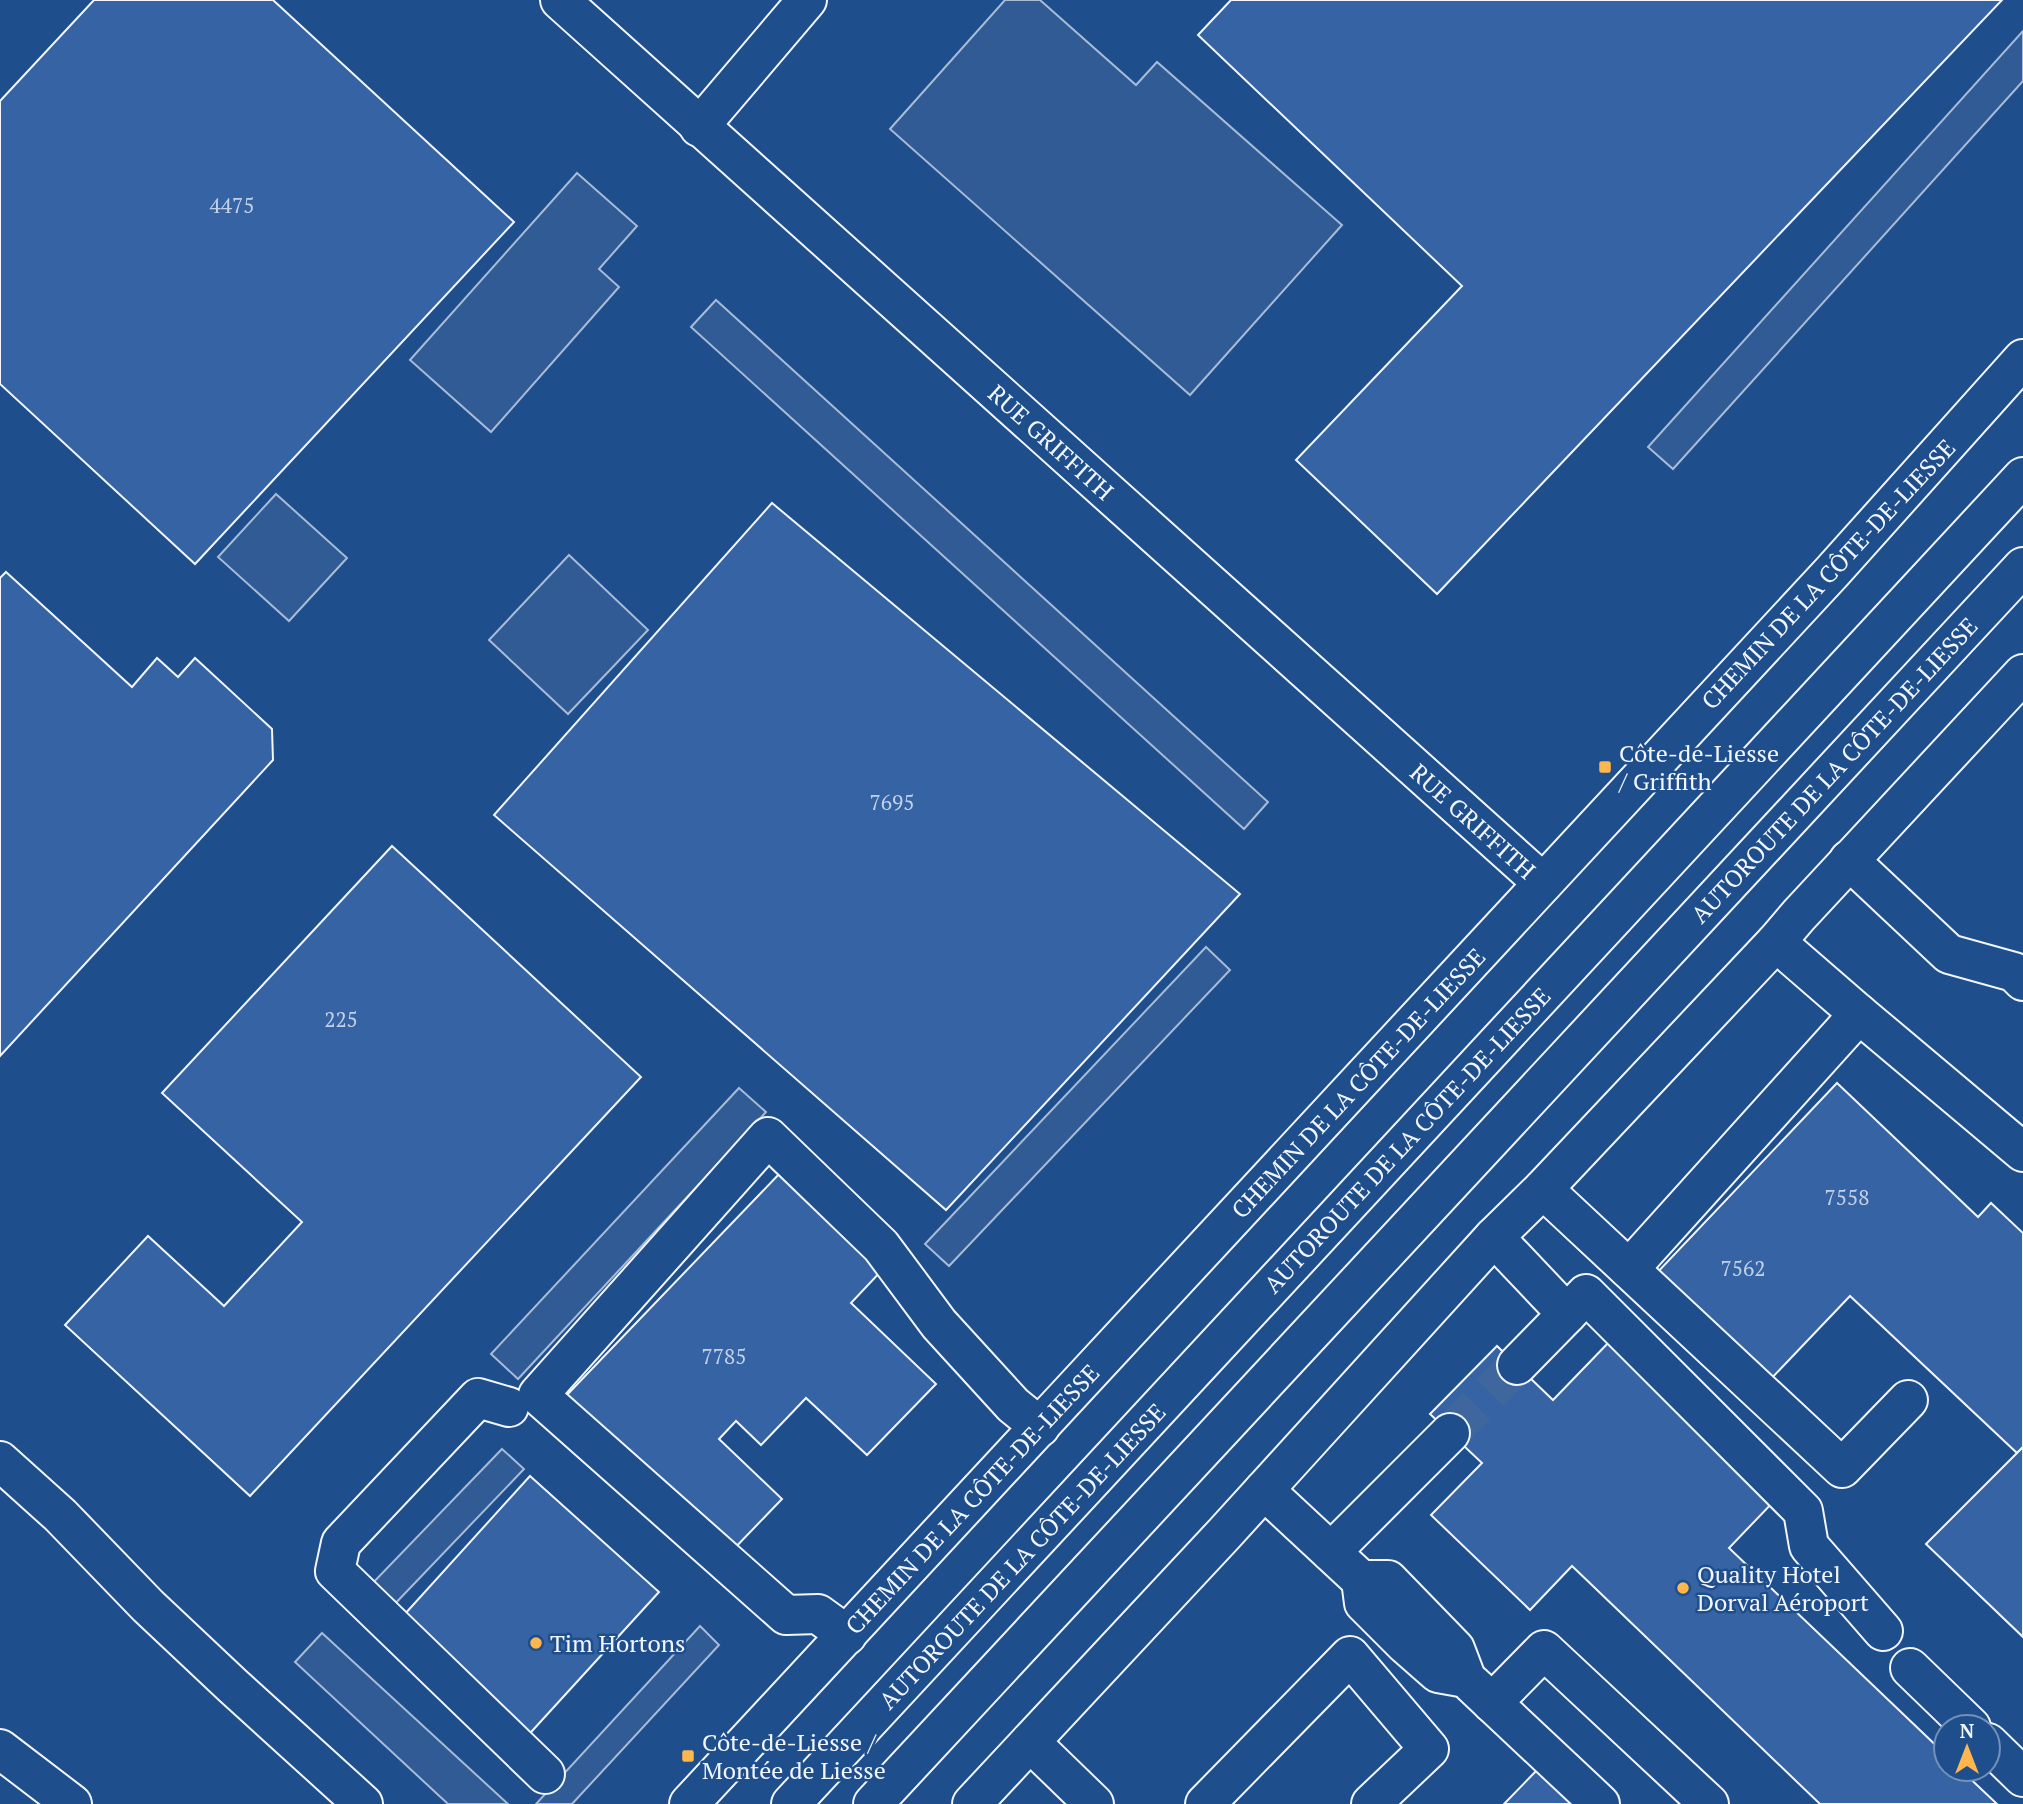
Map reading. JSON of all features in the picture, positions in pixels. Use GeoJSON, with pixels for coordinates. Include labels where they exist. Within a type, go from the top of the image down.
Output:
{"type":"FeatureCollection","features":[{"type":"Feature","properties":{"kind":"main road","name":"RUE GRIFFITH"},"geometry":{"type":"LineString","coordinates":[[560,0],[1543,883]]}},
{"type":"Feature","properties":{"kind":"main road"},"geometry":{"type":"LineString","coordinates":[[699,127],[807,0]]}},
{"type":"Feature","properties":{"kind":"main road","name":"CHEMIN DE LA CÔTE-DE-LIESSE"},"geometry":{"type":"LineString","coordinates":[[689,1804],[1907,490],[2023,359]]}},
{"type":"Feature","properties":{"kind":"main road","name":"AUTOROUTE DE LA CÔTE-DE-LIESSE"},"geometry":{"type":"LineString","coordinates":[[792,1804],[2023,477]]}},
{"type":"Feature","properties":{"kind":"main road","name":"AUTOROUTE DE LA CÔTE-DE-LIESSE"},"geometry":{"type":"LineString","coordinates":[[873,1804],[2023,566]]}},
{"type":"Feature","properties":{"kind":"main road"},"geometry":{"type":"LineString","coordinates":[[972,1804],[1264,1490],[1494,1237],[1543,1189],[1776,942],[2023,674]]}},
{"type":"Feature","properties":{"kind":"main road"},"geometry":{"type":"LineString","coordinates":[[1849,860],[1949,954],[2014,972],[2023,981]]}},
{"type":"Feature","properties":{"kind":"main road"},"geometry":{"type":"LineString","coordinates":[[1776,942],[2023,1152]]}},
{"type":"Feature","properties":{"kind":"main road"},"geometry":{"type":"LineString","coordinates":[[1629,1269],[1859,1014]]}},
{"type":"Feature","properties":{"kind":"main road"},"geometry":{"type":"LineString","coordinates":[[847,1635],[818,1614],[786,1615],[538,1395],[768,1137],[881,1246],[939,1324],[1013,1405],[1040,1427]]}},
{"type":"Feature","properties":{"kind":"main road"},"geometry":{"type":"LineString","coordinates":[[1543,1189],[1842,1468],[1908,1400]]}},
{"type":"Feature","properties":{"kind":"main road"},"geometry":{"type":"LineString","coordinates":[[1494,1237],[1567,1314]]}},
{"type":"Feature","properties":{"kind":"main road"},"geometry":{"type":"LineString","coordinates":[[1517,1365],[1586,1294],[1803,1511],[1808,1546],[1883,1631]]}},
{"type":"Feature","properties":{"kind":"main road"},"geometry":{"type":"LineString","coordinates":[[1667,1375],[1702,1337]]}},
{"type":"Feature","properties":{"kind":"main road"},"geometry":{"type":"LineString","coordinates":[[509,1407],[478,1398],[341,1543],[335,1571],[545,1774]]}},
{"type":"Feature","properties":{"kind":"main road"},"geometry":{"type":"LineString","coordinates":[[1331,1552],[1450,1433]]}},
{"type":"Feature","properties":{"kind":"main road"},"geometry":{"type":"LineString","coordinates":[[0,1440],[60,1515]]}},
{"type":"Feature","properties":{"kind":"main road"},"geometry":{"type":"LineString","coordinates":[[0,1461],[60,1515],[148,1606],[363,1804]]}},
{"type":"Feature","properties":{"kind":"main road"},"geometry":{"type":"LineString","coordinates":[[1264,1490],[1361,1580],[1364,1603],[1405,1644],[1438,1673],[1479,1690],[1600,1804]]}},
{"type":"Feature","properties":{"kind":"main road"},"geometry":{"type":"LineString","coordinates":[[1479,1690],[1544,1650],[1710,1804]]}},
{"type":"Feature","properties":{"kind":"main road"},"geometry":{"type":"LineString","coordinates":[[1205,1804],[1350,1657],[1429,1749],[1371,1804]]}},
{"type":"Feature","properties":{"kind":"main road"},"geometry":{"type":"LineString","coordinates":[[1910,1668],[1957,1713]]}},
{"type":"Feature","properties":{"kind":"main road"},"geometry":{"type":"LineString","coordinates":[[1030,1742],[1094,1804]]}},
{"type":"Feature","properties":{"kind":"main road"},"geometry":{"type":"LineString","coordinates":[[0,1749],[72,1804]]}},
{"type":"Feature","properties":{"kind":"main road"},"geometry":{"type":"LineString","coordinates":[[2002,1757],[2023,1777]]}},
{"type":"Feature","properties":{"kind":"shaded area"},"geometry":{"type":"Polygon","coordinates":[[[1005,0],[1040,0],[1136,85],[1157,62],[1342,225],[1190,395],[890,129],[1005,0]]]}},
{"type":"Feature","properties":{"kind":"shaded area"},"geometry":{"type":"Polygon","coordinates":[[[2023,31],[2023,81],[1673,469],[1648,447],[2023,31]]]}},
{"type":"Feature","properties":{"kind":"shaded area"},"geometry":{"type":"Polygon","coordinates":[[[577,173],[637,226],[599,269],[619,287],[491,432],[410,360],[577,173]]]}},
{"type":"Feature","properties":{"kind":"shaded area"},"geometry":{"type":"Polygon","coordinates":[[[716,300],[1268,802],[1244,829],[691,327],[716,300]]]}},
{"type":"Feature","properties":{"kind":"shaded area"},"geometry":{"type":"Polygon","coordinates":[[[276,494],[347,558],[289,621],[218,557],[276,494]]]}},
{"type":"Feature","properties":{"kind":"shaded area"},"geometry":{"type":"Polygon","coordinates":[[[569,555],[648,630],[568,714],[489,640],[569,555]]]}},
{"type":"Feature","properties":{"kind":"shaded area"},"geometry":{"type":"Polygon","coordinates":[[[1206,947],[1230,970],[949,1266],[925,1244],[1206,947]]]}},
{"type":"Feature","properties":{"kind":"shaded area"},"geometry":{"type":"Polygon","coordinates":[[[739,1088],[766,1112],[518,1379],[491,1354],[739,1088]]]}},
{"type":"Feature","properties":{"kind":"shaded area"},"geometry":{"type":"Polygon","coordinates":[[[502,1449],[524,1469],[389,1610],[367,1589],[502,1449]]]}},
{"type":"Feature","properties":{"kind":"shaded area"},"geometry":{"type":"Polygon","coordinates":[[[700,1626],[719,1645],[572,1804],[536,1804],[700,1626]]]}},
{"type":"Feature","properties":{"kind":"shaded area"},"geometry":{"type":"Polygon","coordinates":[[[322,1633],[508,1804],[448,1804],[295,1662],[322,1633]]]}},
{"type":"Feature","properties":{"kind":"building"},"geometry":{"type":"Polygon","coordinates":[[[94,0],[273,0],[514,222],[195,564],[0,384],[0,101],[94,0]]]}},
{"type":"Feature","properties":{"kind":"building"},"geometry":{"type":"Polygon","coordinates":[[[1231,0],[2002,0],[1437,594],[1296,460],[1462,286],[1198,35],[1231,0]]]}},
{"type":"Feature","properties":{"kind":"building"},"geometry":{"type":"Polygon","coordinates":[[[772,503],[1240,894],[946,1210],[494,815],[772,503]]]}},
{"type":"Feature","properties":{"kind":"building"},"geometry":{"type":"Polygon","coordinates":[[[6,572],[132,687],[157,658],[178,677],[195,658],[272,729],[273,760],[0,1056],[0,578],[6,572]]]}},
{"type":"Feature","properties":{"kind":"building"},"geometry":{"type":"Polygon","coordinates":[[[392,846],[641,1077],[250,1496],[65,1325],[148,1236],[224,1306],[302,1222],[162,1093],[392,846]]]}},
{"type":"Feature","properties":{"kind":"building"},"geometry":{"type":"Polygon","coordinates":[[[1837,1083],[1978,1217],[1991,1203],[2023,1233],[2023,1447],[2017,1453],[1850,1296],[1766,1384],[1653,1277],[1837,1083]]]}},
{"type":"Feature","properties":{"kind":"building"},"geometry":{"type":"Polygon","coordinates":[[[782,1171],[884,1268],[851,1303],[936,1384],[867,1455],[806,1398],[761,1445],[736,1421],[719,1439],[782,1499],[728,1555],[564,1398],[782,1171]]]}},
{"type":"Feature","properties":{"kind":"building","name":"Quality Hotel Dorval Aéroport"},"geometry":{"type":"Polygon","coordinates":[[[1611,1340],[1777,1498],[1729,1548],[1932,1742],[1932,1783],[1975,1783],[1997,1804],[1820,1804],[1572,1566],[1530,1610],[1431,1515],[1482,1463],[1430,1414],[1497,1346],[1553,1400],[1611,1340]]]}},
{"type":"Feature","properties":{"kind":"building"},"geometry":{"type":"Polygon","coordinates":[[[2023,1447],[2023,1637],[1926,1544],[2023,1447]]]}},
{"type":"Feature","properties":{"kind":"building"},"geometry":{"type":"Polygon","coordinates":[[[530,1476],[659,1592],[522,1742],[394,1626],[530,1476]]]}},
{"type":"Feature","properties":{"kind":"building"},"geometry":{"type":"Polygon","coordinates":[[[1538,1769],[1574,1804],[1504,1804],[1538,1769]]]}},
{"type":"Feature","properties":{"kind":"tunnel"},"geometry":{"type":"LineString","coordinates":[[1450,1433],[1517,1365]]}},
{"type":"Feature","properties":{"kind":"place","name":"Côte-de-Liesse / Griffith"},"geometry":{"type":"Point","coordinates":[1605,767]}},
{"type":"Feature","properties":{"kind":"place","name":"Quality Hotel Dorval Aéroport"},"geometry":{"type":"Point","coordinates":[1683,1588]}},
{"type":"Feature","properties":{"kind":"place","name":"Tim Hortons"},"geometry":{"type":"Point","coordinates":[536,1643]}},
{"type":"Feature","properties":{"kind":"place","name":"Côte-de-Liesse / Montée de Liesse"},"geometry":{"type":"Point","coordinates":[688,1756]}}]}
